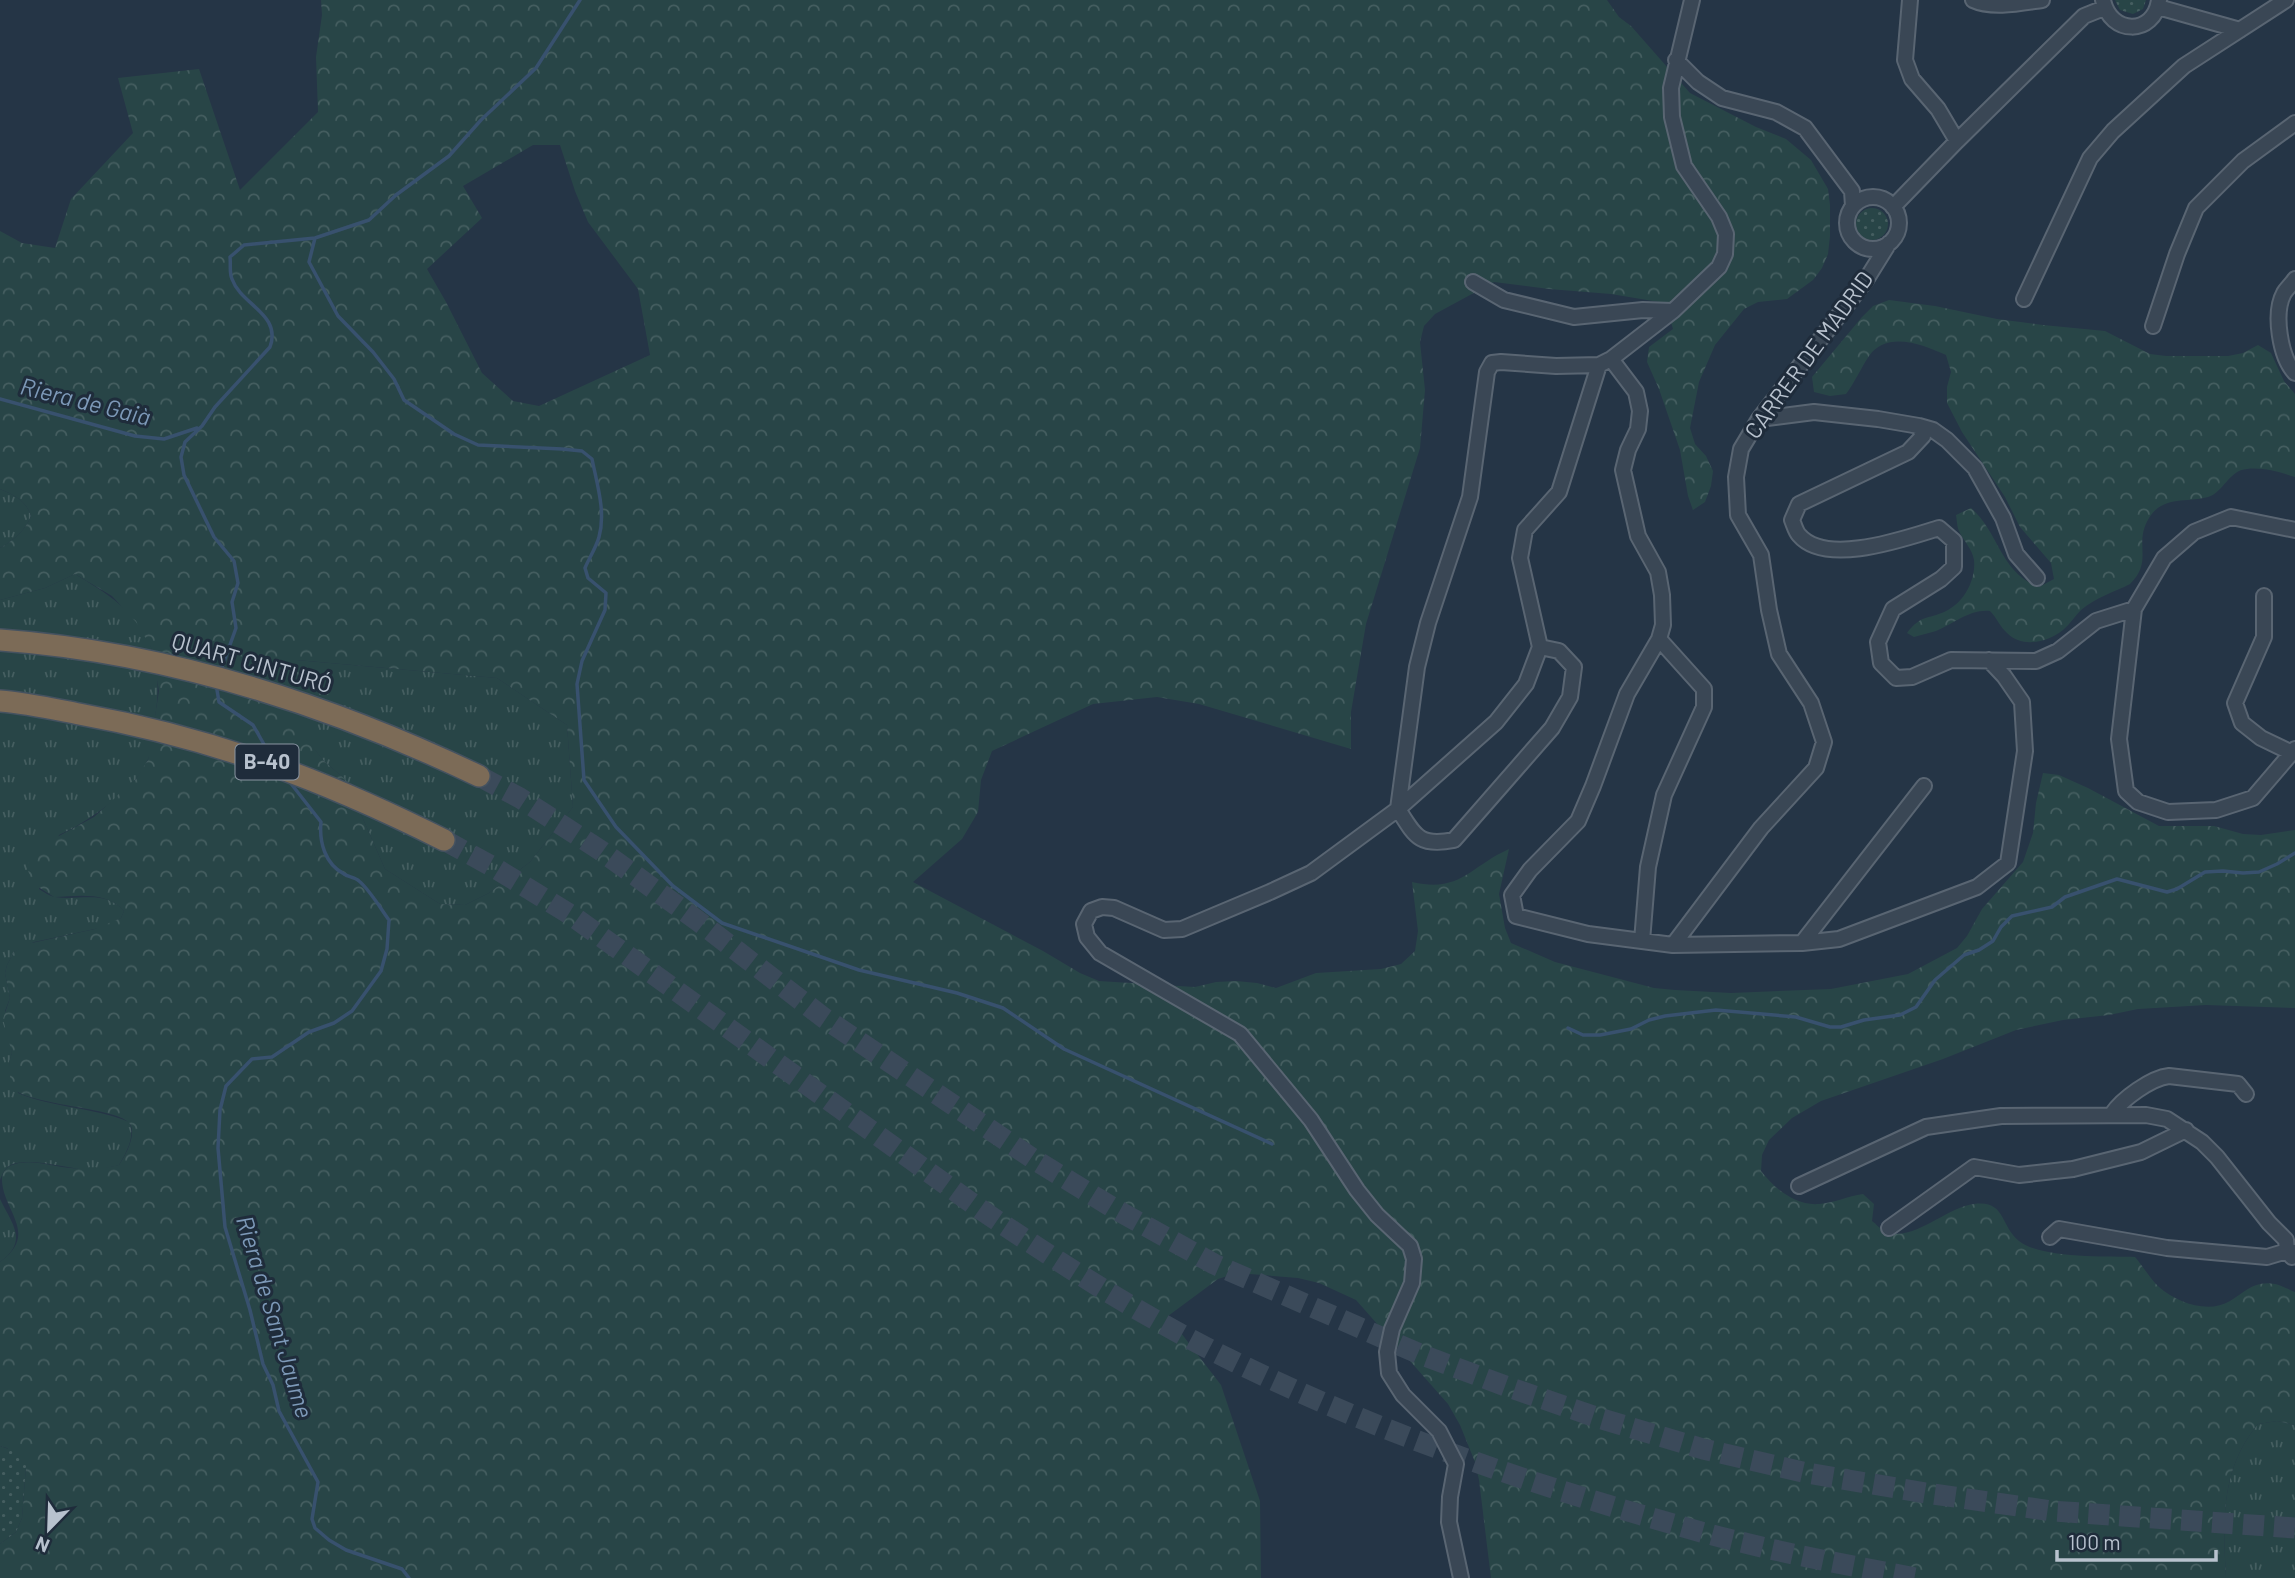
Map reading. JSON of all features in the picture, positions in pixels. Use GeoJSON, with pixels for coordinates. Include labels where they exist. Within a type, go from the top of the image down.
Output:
{"type":"FeatureCollection","features":[{"type":"Feature","properties":{"kind":"highway","name":"QUART CINTURÓ"},"geometry":{"type":"LineString","coordinates":[[0,640],[128,657],[213,676],[310,705],[402,740],[479,775]]}},
{"type":"Feature","properties":{"kind":"highway","name":"B-40"},"geometry":{"type":"LineString","coordinates":[[0,701],[135,724],[222,747],[272,764],[394,815],[444,840]]}},
{"type":"Feature","properties":{"kind":"street"},"geometry":{"type":"LineString","coordinates":[[1540,648],[1559,651],[1574,667],[1570,697],[1552,728],[1454,840],[1433,844],[1414,834],[1398,809],[1417,667],[1428,623],[1470,497],[1487,372],[1492,363],[1501,362],[1556,366],[1605,362],[1673,311],[1719,267],[1725,254],[1726,234],[1719,217],[1684,166],[1672,117],[1671,88],[1692,0]]}},
{"type":"Feature","properties":{"kind":"street"},"geometry":{"type":"LineString","coordinates":[[1910,0],[1905,60],[1912,79],[1938,108],[1956,141]]}},
{"type":"Feature","properties":{"kind":"street"},"geometry":{"type":"LineString","coordinates":[[1973,0],[1980,3],[2022,4],[2042,0]]}},
{"type":"Feature","properties":{"kind":"street"},"geometry":{"type":"LineString","coordinates":[[2024,299],[2090,158],[2113,131],[2184,66],[2286,0]]}},
{"type":"Feature","properties":{"kind":"street"},"geometry":{"type":"LineString","coordinates":[[1893,207],[1956,141],[2084,16],[2103,4],[2115,22],[2131,27],[2148,21],[2158,3],[2240,30]]}},
{"type":"Feature","properties":{"kind":"street"},"geometry":{"type":"LineString","coordinates":[[1676,60],[1698,82],[1722,98],[1776,112],[1805,128],[1852,191],[1853,206]]}},
{"type":"Feature","properties":{"kind":"street"},"geometry":{"type":"LineString","coordinates":[[2154,326],[2177,254],[2196,208],[2244,161],[2295,123]]}},
{"type":"Feature","properties":{"kind":"street"},"geometry":{"type":"LineString","coordinates":[[1873,197],[1888,202],[1893,207],[1899,222],[1889,243],[1873,249],[1857,244],[1847,230],[1848,214],[1853,206],[1873,197]]}},
{"type":"Feature","properties":{"kind":"street","name":"CARRER DE MADRID"},"geometry":{"type":"LineString","coordinates":[[1673,945],[1761,828],[1816,768],[1824,742],[1811,703],[1779,654],[1761,555],[1738,516],[1736,477],[1741,449],[1759,419],[1866,280],[1889,243]]}},
{"type":"Feature","properties":{"kind":"street"},"geometry":{"type":"LineString","coordinates":[[2295,279],[2283,295],[2278,328],[2288,366],[2295,373]]}},
{"type":"Feature","properties":{"kind":"street"},"geometry":{"type":"LineString","coordinates":[[1473,282],[1504,300],[1574,317],[1643,310],[1673,311]]}},
{"type":"Feature","properties":{"kind":"street"},"geometry":{"type":"LineString","coordinates":[[1605,362],[1636,392],[1640,411],[1638,429],[1628,450],[1623,470],[1638,536],[1658,572],[1663,625],[1659,639],[1627,694],[1578,821],[1530,870],[1512,895],[1516,916],[1588,934],[1673,945],[1802,943],[1839,939],[1977,887],[2008,863],[2025,751],[2022,702],[1989,660]]}},
{"type":"Feature","properties":{"kind":"street"},"geometry":{"type":"LineString","coordinates":[[1461,1578],[1449,1521],[1456,1464],[1439,1431],[1403,1395],[1389,1373],[1387,1352],[1392,1329],[1412,1283],[1414,1259],[1410,1246],[1377,1215],[1357,1190],[1311,1120],[1240,1034],[1101,953],[1087,937],[1084,924],[1091,911],[1102,907],[1114,908],[1164,930],[1182,929],[1311,873],[1398,809],[1496,722],[1526,684],[1540,648],[1520,558],[1525,530],[1559,492],[1605,362]]}},
{"type":"Feature","properties":{"kind":"street"},"geometry":{"type":"LineString","coordinates":[[1759,419],[1814,412],[1878,419],[1933,430],[1975,468],[2003,518],[2016,554],[2037,578]]}},
{"type":"Feature","properties":{"kind":"street"},"geometry":{"type":"LineString","coordinates":[[1919,426],[1923,436],[1908,452],[1800,504],[1793,520],[1798,535],[1813,545],[1843,551],[1896,541],[1939,528],[1954,541],[1954,567],[1941,579],[1893,609],[1878,642],[1881,663],[1896,678],[1912,677],[1951,660],[2036,661],[2058,651],[2096,621],[2134,609]]}},
{"type":"Feature","properties":{"kind":"street"},"geometry":{"type":"LineString","coordinates":[[2264,596],[2264,637],[2235,703],[2242,723],[2261,738],[2294,751],[2253,798],[2241,802],[2216,810],[2168,812],[2138,802],[2126,791],[2119,739],[2134,609],[2164,558],[2194,532],[2231,517],[2295,530]]}},
{"type":"Feature","properties":{"kind":"street"},"geometry":{"type":"LineString","coordinates":[[1642,941],[1648,867],[1664,795],[1704,707],[1704,689],[1659,639]]}},
{"type":"Feature","properties":{"kind":"street"},"geometry":{"type":"LineString","coordinates":[[1802,943],[1924,786]]}},
{"type":"Feature","properties":{"kind":"street"},"geometry":{"type":"LineString","coordinates":[[2112,1114],[2152,1080],[2161,1077],[2238,1084],[2246,1094]]}},
{"type":"Feature","properties":{"kind":"street"},"geometry":{"type":"LineString","coordinates":[[1798,1186],[1926,1127],[2001,1116],[2157,1116],[2186,1130],[2217,1157],[2269,1223],[2286,1240],[2292,1255],[2267,1257],[2167,1248],[2059,1229],[2050,1237]]}},
{"type":"Feature","properties":{"kind":"street"},"geometry":{"type":"LineString","coordinates":[[1889,1228],[1974,1167],[2019,1175],[2073,1169],[2141,1153],[2186,1130]]}},
{"type":"Feature","properties":{"kind":"green space"},"geometry":{"type":"Polygon","coordinates":[[[321,0],[1607,0],[1619,17],[1631,26],[1690,93],[1756,127],[1786,139],[1811,160],[1828,189],[1828,254],[1813,280],[1787,299],[1758,302],[1744,309],[1715,345],[1699,382],[1690,428],[1695,444],[1706,456],[1713,471],[1705,502],[1693,510],[1680,450],[1647,362],[1649,347],[1673,329],[1665,303],[1611,294],[1494,282],[1435,314],[1424,326],[1420,342],[1425,390],[1420,448],[1366,624],[1351,712],[1351,749],[1199,704],[1157,697],[1093,704],[992,751],[981,780],[978,812],[962,839],[913,882],[1099,981],[1195,987],[1236,981],[1276,988],[1316,973],[1381,969],[1401,964],[1415,951],[1418,931],[1412,882],[1442,884],[1454,881],[1509,849],[1499,894],[1505,928],[1511,943],[1555,962],[1654,988],[1731,993],[1831,989],[1908,974],[1957,948],[1982,909],[2023,862],[2033,833],[2043,773],[2059,775],[2088,788],[2159,826],[2214,826],[2243,834],[2261,835],[2295,830],[2295,1008],[2206,1005],[2138,1009],[2016,1030],[1943,1059],[1821,1101],[1792,1118],[1769,1140],[1762,1155],[1761,1171],[1786,1195],[1802,1202],[1819,1204],[1863,1194],[1874,1204],[1872,1221],[1883,1230],[1895,1234],[1918,1229],[1963,1207],[1984,1204],[1997,1210],[2013,1235],[2029,1247],[2058,1254],[2135,1257],[2166,1293],[2193,1305],[2222,1305],[2250,1288],[2268,1283],[2295,1292],[2295,1425],[2277,1421],[2258,1424],[2237,1460],[2230,1478],[2225,1517],[2226,1578],[1491,1578],[1475,1462],[1448,1404],[1356,1300],[1319,1283],[1298,1278],[1237,1273],[1218,1279],[1168,1316],[1221,1385],[1260,1501],[1261,1578],[0,1578],[0,1544],[16,1532],[22,1518],[26,1466],[7,1448],[0,1446],[0,1262],[12,1251],[18,1231],[3,1188],[2,1176],[10,1166],[27,1162],[83,1169],[119,1165],[132,1134],[130,1124],[123,1118],[38,1099],[11,1088],[9,1062],[12,1053],[3,1019],[10,998],[5,973],[14,952],[27,944],[95,929],[121,918],[124,911],[109,900],[82,896],[54,897],[32,883],[27,867],[30,859],[46,843],[94,817],[136,779],[148,760],[159,691],[151,647],[136,622],[112,596],[75,574],[45,588],[0,600],[0,548],[19,535],[31,516],[23,502],[0,489],[0,231],[22,243],[55,248],[71,199],[133,133],[118,78],[199,69],[240,190],[318,112],[316,57],[322,15],[321,0]],[[533,145],[463,186],[482,218],[427,269],[482,373],[513,401],[539,406],[650,355],[638,289],[588,222],[560,145],[533,145]],[[297,660],[291,680],[297,727],[324,761],[346,780],[385,869],[440,904],[465,905],[489,893],[530,862],[573,807],[567,725],[497,678],[297,660]]]}},
{"type":"Feature","properties":{"kind":"green space"},"geometry":{"type":"Polygon","coordinates":[[[2115,0],[2146,0],[2143,9],[2133,14],[2120,10],[2115,0]]]}},
{"type":"Feature","properties":{"kind":"green space"},"geometry":{"type":"Polygon","coordinates":[[[1872,208],[1884,212],[1888,224],[1884,236],[1872,240],[1860,236],[1856,224],[1860,212],[1872,208]]]}},
{"type":"Feature","properties":{"kind":"green space"},"geometry":{"type":"Polygon","coordinates":[[[1889,300],[1997,319],[2105,331],[2150,354],[2166,356],[2228,356],[2243,353],[2258,345],[2271,353],[2284,381],[2295,394],[2295,477],[2265,469],[2241,470],[2213,495],[2161,506],[2149,518],[2145,527],[2141,568],[2137,576],[2130,584],[2086,606],[2063,630],[2050,638],[2027,642],[2013,638],[1990,611],[1969,614],[1936,631],[1914,637],[1907,633],[1912,627],[1954,606],[1968,589],[1974,560],[1958,529],[1956,515],[1971,508],[1988,528],[2008,562],[2026,581],[2039,587],[2054,579],[2051,563],[2020,527],[2005,497],[1962,432],[1947,403],[1951,372],[1946,355],[1917,344],[1886,343],[1869,356],[1846,394],[1830,396],[1814,392],[1812,377],[1873,306],[1889,300]]]}},
{"type":"Feature","properties":{"kind":"green space"},"geometry":{"type":"Polygon","coordinates":[[[0,489],[23,502],[31,516],[19,535],[0,548],[0,489]]]}},
{"type":"Feature","properties":{"kind":"green space"},"geometry":{"type":"Polygon","coordinates":[[[75,574],[129,613],[138,623],[151,647],[157,682],[152,744],[142,770],[123,793],[83,822],[59,835],[39,889],[55,897],[109,900],[124,911],[121,918],[104,927],[34,942],[14,952],[5,973],[10,998],[5,1011],[12,1053],[9,1063],[18,1093],[129,1122],[131,1139],[119,1165],[86,1170],[35,1162],[16,1163],[3,1172],[0,1180],[0,600],[45,588],[75,574]]]}},
{"type":"Feature","properties":{"kind":"green space"},"geometry":{"type":"Polygon","coordinates":[[[296,660],[497,678],[567,725],[573,807],[530,862],[489,893],[465,905],[440,904],[385,869],[346,780],[324,761],[296,727],[291,680],[296,660]]]}},
{"type":"Feature","properties":{"kind":"green space"},"geometry":{"type":"Polygon","coordinates":[[[0,1199],[13,1224],[16,1239],[14,1247],[0,1262],[0,1199]]]}},
{"type":"Feature","properties":{"kind":"green space"},"geometry":{"type":"Polygon","coordinates":[[[2277,1421],[2295,1425],[2295,1578],[2226,1578],[2224,1537],[2230,1478],[2246,1442],[2258,1424],[2277,1421]]]}},
{"type":"Feature","properties":{"kind":"green space"},"geometry":{"type":"Polygon","coordinates":[[[0,1446],[20,1455],[26,1466],[22,1518],[16,1532],[0,1544],[0,1446]]]}},
{"type":"Feature","properties":{"kind":"waterway"},"geometry":{"type":"LineString","coordinates":[[221,670],[236,628],[232,602],[238,583],[234,561],[214,537],[184,475],[181,457],[185,442],[270,347],[270,326],[266,318],[237,288],[231,277],[230,257],[244,245],[315,238],[369,220],[396,195],[449,156],[481,120],[536,68],[580,0]]}},
{"type":"Feature","properties":{"kind":"waterway"},"geometry":{"type":"LineString","coordinates":[[315,238],[309,262],[338,316],[373,352],[394,379],[404,400],[454,434],[478,445],[582,451],[592,459],[602,518],[598,541],[585,568],[588,578],[606,593],[605,610],[582,661],[577,684],[584,780],[616,827],[673,886],[722,923],[859,970],[957,993],[1003,1008],[1064,1049],[1272,1144]]}},
{"type":"Feature","properties":{"kind":"waterway","name":"Riera de Gaià"},"geometry":{"type":"LineString","coordinates":[[0,399],[135,436],[164,439],[197,428]]}},
{"type":"Feature","properties":{"kind":"waterway","name":"Riera de Sant Jaume"},"geometry":{"type":"LineString","coordinates":[[216,684],[219,702],[253,725],[270,755]]}},
{"type":"Feature","properties":{"kind":"waterway","name":"Riera de Sant Jaume"},"geometry":{"type":"LineString","coordinates":[[289,781],[321,822],[322,845],[332,864],[337,870],[363,885],[389,920],[387,949],[381,971],[352,1011],[334,1023],[309,1032],[272,1057],[252,1059],[226,1086],[220,1110],[218,1148],[225,1227],[263,1364],[273,1385],[279,1411],[318,1482],[312,1519],[315,1528],[346,1550],[402,1569],[409,1578]]}},
{"type":"Feature","properties":{"kind":"waterway"},"geometry":{"type":"LineString","coordinates":[[1568,1028],[1583,1035],[1600,1035],[1631,1029],[1665,1016],[1716,1010],[1796,1017],[1830,1027],[1900,1015],[1916,1007],[1935,980],[1964,955],[1993,941],[2001,927],[2012,916],[2052,907],[2065,897],[2117,879],[2167,892],[2205,872],[2259,872],[2295,853]]}},
{"type":"Feature","properties":{"kind":"tunnel"},"geometry":{"type":"LineString","coordinates":[[479,776],[520,798],[600,850],[824,1018],[1035,1160],[1115,1209],[1214,1264],[1422,1355],[1602,1419],[1703,1449],[1807,1473],[2052,1511],[2295,1528]]}},
{"type":"Feature","properties":{"kind":"tunnel"},"geometry":{"type":"LineString","coordinates":[[444,840],[571,915],[1041,1250],[1136,1309],[1233,1361],[1382,1427],[1535,1482],[1732,1540],[1916,1578]]}}]}
